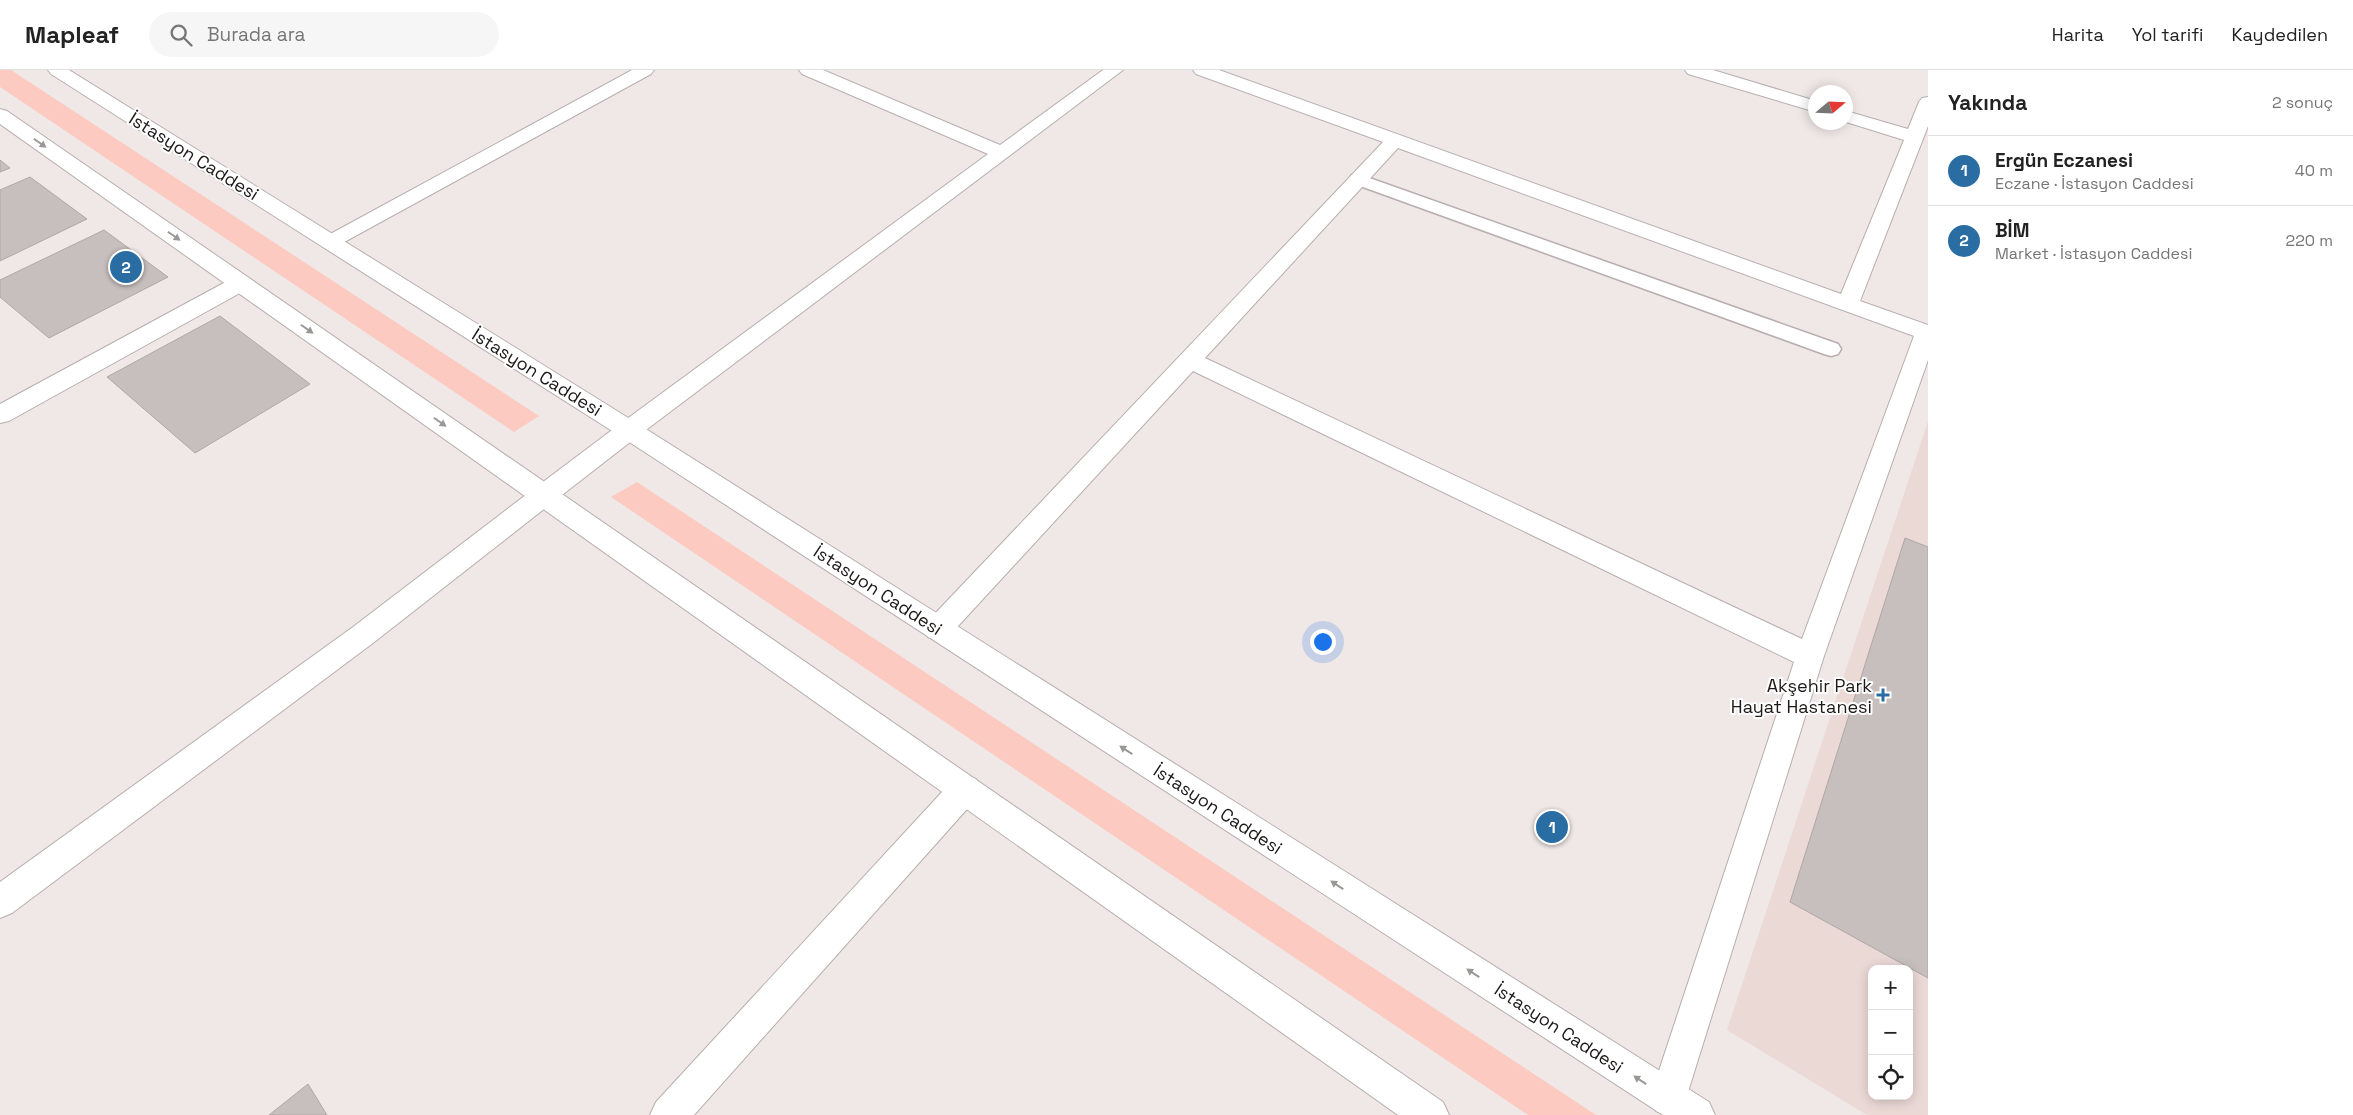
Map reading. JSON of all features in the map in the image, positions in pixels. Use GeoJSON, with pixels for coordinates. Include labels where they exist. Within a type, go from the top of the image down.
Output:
{"type":"FeatureCollection","features":[{"type":"Feature","properties":{"kind":"street","name":"İstasyon Caddesi"},"geometry":{"type":"LineString","coordinates":[[57,70],[629,430],[1696,1115]]}},
{"type":"Feature","properties":{"kind":"street"},"geometry":{"type":"LineString","coordinates":[[330,242],[644,70]]}},
{"type":"Feature","properties":{"kind":"street"},"geometry":{"type":"LineString","coordinates":[[808,70],[1003,153]]}},
{"type":"Feature","properties":{"kind":"street"},"geometry":{"type":"LineString","coordinates":[[0,902],[362,635],[629,430],[1114,70]]}},
{"type":"Feature","properties":{"kind":"street"},"geometry":{"type":"LineString","coordinates":[[1202,70],[1927,333],[1810,656],[1669,1098]]}},
{"type":"Feature","properties":{"kind":"street"},"geometry":{"type":"LineString","coordinates":[[1694,70],[1808,105]]}},
{"type":"Feature","properties":{"kind":"street"},"geometry":{"type":"LineString","coordinates":[[1848,304],[1928,102]]}},
{"type":"Feature","properties":{"kind":"street"},"geometry":{"type":"LineString","coordinates":[[0,115],[1430,1115]]}},
{"type":"Feature","properties":{"kind":"street"},"geometry":{"type":"LineString","coordinates":[[1853,118],[1914,137]]}},
{"type":"Feature","properties":{"kind":"street"},"geometry":{"type":"LineString","coordinates":[[938,629],[1395,140]]}},
{"type":"Feature","properties":{"kind":"street"},"geometry":{"type":"LineString","coordinates":[[0,415],[241,283]]}},
{"type":"Feature","properties":{"kind":"street"},"geometry":{"type":"LineString","coordinates":[[1189,360],[1810,656]]}},
{"type":"Feature","properties":{"kind":"street"},"geometry":{"type":"LineString","coordinates":[[669,1115],[965,789]]}},
{"type":"Feature","properties":{"kind":"lane"},"geometry":{"type":"LineString","coordinates":[[1358,179],[1831,349]]}},
{"type":"Feature","properties":{"kind":"shaded area"},"geometry":{"type":"Polygon","coordinates":[[[0,70],[11,70],[539,416],[514,432],[0,87],[0,70]]]}},
{"type":"Feature","properties":{"kind":"shaded area","name":"Akşehir Park Hayat Hastanesi"},"geometry":{"type":"Polygon","coordinates":[[[1928,421],[1928,1115],[1867,1115],[1727,1030],[1928,421]]]}},
{"type":"Feature","properties":{"kind":"shaded area"},"geometry":{"type":"Polygon","coordinates":[[[637,482],[1596,1115],[1528,1115],[611,497],[637,482]]]}},
{"type":"Feature","properties":{"kind":"building"},"geometry":{"type":"Polygon","coordinates":[[[0,160],[10,168],[0,172],[0,160]]]}},
{"type":"Feature","properties":{"kind":"building"},"geometry":{"type":"Polygon","coordinates":[[[30,177],[87,219],[0,261],[0,190],[30,177]]]}},
{"type":"Feature","properties":{"kind":"building"},"geometry":{"type":"Polygon","coordinates":[[[104,230],[168,277],[49,338],[0,297],[0,280],[104,230]]]}},
{"type":"Feature","properties":{"kind":"building"},"geometry":{"type":"Polygon","coordinates":[[[220,316],[310,384],[195,453],[107,377],[220,316]]]}},
{"type":"Feature","properties":{"kind":"building"},"geometry":{"type":"Polygon","coordinates":[[[1905,538],[1928,547],[1928,978],[1913,970],[1913,965],[1904,965],[1790,902],[1905,538]]]}},
{"type":"Feature","properties":{"kind":"building"},"geometry":{"type":"Polygon","coordinates":[[[308,1084],[327,1115],[269,1115],[308,1084]]]}},
{"type":"Feature","properties":{"kind":"place","name":"BİM"},"geometry":{"type":"Point","coordinates":[126,267]}},
{"type":"Feature","properties":{"kind":"place","name":"Akşehir Park Hayat Hastanesi"},"geometry":{"type":"Point","coordinates":[1883,695]}},
{"type":"Feature","properties":{"kind":"place","name":"Ergün Eczanesi"},"geometry":{"type":"Point","coordinates":[1552,827]}}]}
